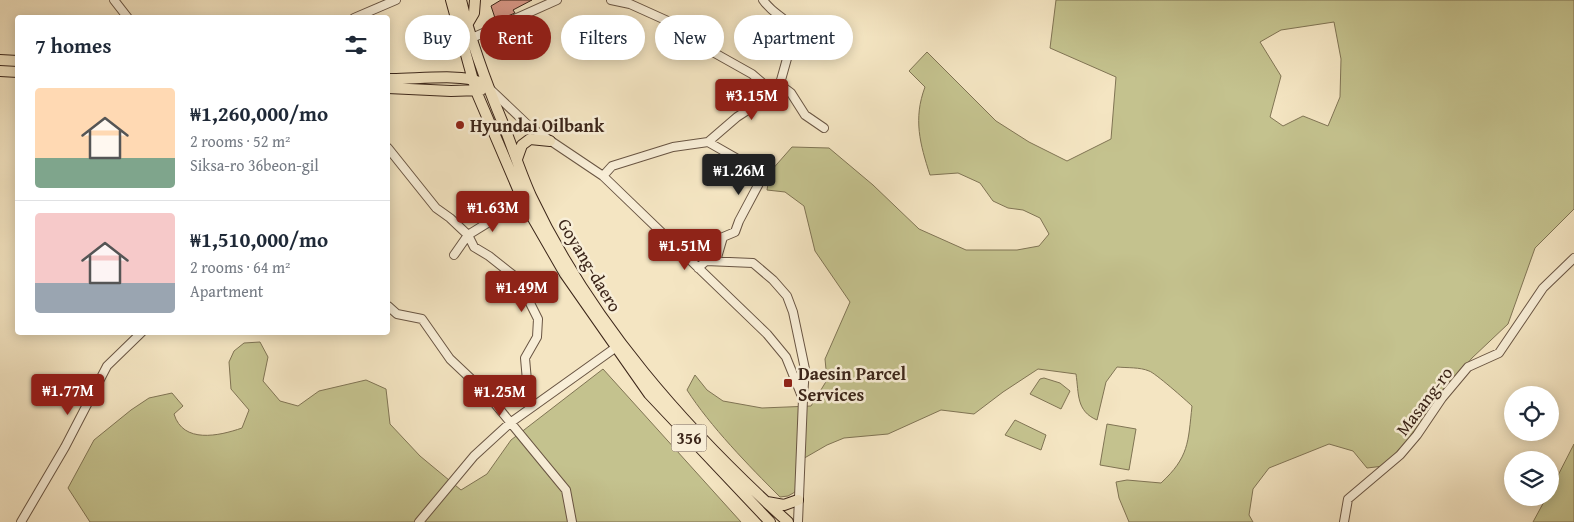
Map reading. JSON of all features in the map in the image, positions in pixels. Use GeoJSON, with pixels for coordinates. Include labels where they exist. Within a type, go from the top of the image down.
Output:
{"type":"FeatureCollection","features":[{"type":"Feature","properties":{"kind":"main road","name":"Goyang-daero"},"geometry":{"type":"LineString","coordinates":[[451,0],[475,80],[476,91],[523,201],[564,274],[615,348],[664,413],[770,522]]}},
{"type":"Feature","properties":{"kind":"main road","name":"Goyang-daero"},"geometry":{"type":"LineString","coordinates":[[461,0],[465,15]]}},
{"type":"Feature","properties":{"kind":"main road"},"geometry":{"type":"LineString","coordinates":[[470,20],[474,13],[475,0]]}},
{"type":"Feature","properties":{"kind":"main road","name":"Goyang-daero"},"geometry":{"type":"LineString","coordinates":[[470,33],[488,88],[531,196],[572,272],[621,344],[654,386],[692,429],[788,522]]}},
{"type":"Feature","properties":{"kind":"main road"},"geometry":{"type":"LineString","coordinates":[[0,60],[15,61]]}},
{"type":"Feature","properties":{"kind":"main road"},"geometry":{"type":"LineString","coordinates":[[0,71],[15,72]]}},
{"type":"Feature","properties":{"kind":"main road"},"geometry":{"type":"LineString","coordinates":[[390,79],[451,78],[475,80],[488,88]]}},
{"type":"Feature","properties":{"kind":"main road"},"geometry":{"type":"LineString","coordinates":[[390,88],[476,91],[488,88]]}},
{"type":"Feature","properties":{"kind":"main road"},"geometry":{"type":"LineString","coordinates":[[517,159],[522,145],[530,139],[550,141]]}},
{"type":"Feature","properties":{"kind":"main road"},"geometry":{"type":"LineString","coordinates":[[766,502],[784,505],[798,500]]}},
{"type":"Feature","properties":{"kind":"street"},"geometry":{"type":"LineString","coordinates":[[114,0],[126,15]]}},
{"type":"Feature","properties":{"kind":"street"},"geometry":{"type":"LineString","coordinates":[[361,15],[396,0]]}},
{"type":"Feature","properties":{"kind":"street"},"geometry":{"type":"LineString","coordinates":[[472,38],[557,0]]}},
{"type":"Feature","properties":{"kind":"street"},"geometry":{"type":"LineString","coordinates":[[610,0],[630,4],[681,27],[695,42],[752,74],[774,93]]}},
{"type":"Feature","properties":{"kind":"street"},"geometry":{"type":"LineString","coordinates":[[602,176],[612,166],[673,147],[708,142],[737,117],[774,93],[779,84],[788,55],[791,26],[784,18],[771,11],[763,0]]}},
{"type":"Feature","properties":{"kind":"street"},"geometry":{"type":"LineString","coordinates":[[779,84],[791,93],[805,115],[824,128]]}},
{"type":"Feature","properties":{"kind":"street"},"geometry":{"type":"LineString","coordinates":[[390,93],[399,88]]}},
{"type":"Feature","properties":{"kind":"street"},"geometry":{"type":"LineString","coordinates":[[488,88],[530,127],[602,176],[767,334],[786,357],[803,399]]}},
{"type":"Feature","properties":{"kind":"street"},"geometry":{"type":"LineString","coordinates":[[708,142],[764,174],[739,221],[736,232],[723,237],[716,261]]}},
{"type":"Feature","properties":{"kind":"street"},"geometry":{"type":"LineString","coordinates":[[390,150],[436,208],[450,218],[468,236],[474,247],[490,256],[513,275],[538,319],[537,337],[525,358],[527,381],[493,401]]}},
{"type":"Feature","properties":{"kind":"street"},"geometry":{"type":"LineString","coordinates":[[454,255],[468,236],[523,201]]}},
{"type":"Feature","properties":{"kind":"street","name":"Masang-ro"},"geometry":{"type":"LineString","coordinates":[[1344,522],[1348,499],[1400,455],[1417,435],[1442,398],[1468,367],[1499,353],[1543,288],[1574,258]]}},
{"type":"Feature","properties":{"kind":"street"},"geometry":{"type":"LineString","coordinates":[[698,268],[706,261],[753,263],[774,280],[787,296],[793,312],[805,369],[798,522]]}},
{"type":"Feature","properties":{"kind":"street"},"geometry":{"type":"LineString","coordinates":[[390,308],[397,314],[422,319],[450,359],[493,401],[566,490],[572,522]]}},
{"type":"Feature","properties":{"kind":"street"},"geometry":{"type":"LineString","coordinates":[[22,522],[107,366],[139,335]]}},
{"type":"Feature","properties":{"kind":"street"},"geometry":{"type":"LineString","coordinates":[[419,522],[474,456],[510,423],[615,348]]}},
{"type":"Feature","properties":{"kind":"shaded area"},"geometry":{"type":"Polygon","coordinates":[[[1056,0],[1574,0],[1574,209],[1535,248],[1508,324],[1472,358],[1438,397],[1407,441],[1384,466],[1367,468],[1353,451],[1329,444],[1269,468],[1253,489],[1249,515],[1253,522],[1129,522],[1119,498],[1116,482],[1127,480],[1161,483],[1170,474],[1186,449],[1192,406],[1152,373],[1142,369],[1117,367],[1106,382],[1097,420],[1085,412],[1082,407],[1078,395],[1076,374],[1038,369],[974,414],[941,410],[888,434],[844,438],[827,445],[801,460],[795,492],[788,496],[780,497],[718,432],[687,390],[695,375],[707,390],[723,401],[762,408],[811,406],[827,380],[825,359],[850,302],[815,251],[804,206],[785,192],[767,190],[770,172],[792,147],[829,148],[873,185],[919,229],[966,250],[1017,250],[1039,246],[1049,234],[1040,218],[1023,210],[1008,208],[993,201],[980,183],[958,173],[930,175],[919,131],[919,110],[925,87],[909,71],[927,52],[996,121],[1029,142],[1067,161],[1111,139],[1116,77],[1050,48],[1056,0]],[[1334,22],[1281,30],[1260,42],[1281,76],[1270,117],[1283,126],[1303,116],[1328,126],[1340,97],[1341,59],[1334,22]]]}},
{"type":"Feature","properties":{"kind":"shaded area"},"geometry":{"type":"Polygon","coordinates":[[[260,342],[268,357],[263,381],[280,401],[298,406],[319,391],[366,380],[386,389],[390,424],[420,456],[461,490],[487,474],[511,440],[603,369],[741,522],[90,522],[68,488],[94,440],[149,398],[172,393],[183,406],[174,414],[179,424],[193,434],[213,435],[242,428],[249,410],[231,389],[229,362],[234,351],[244,343],[260,342]]]}},
{"type":"Feature","properties":{"kind":"shaded area"},"geometry":{"type":"Polygon","coordinates":[[[1044,378],[1060,383],[1070,391],[1061,409],[1030,394],[1040,379],[1044,378]]]}},
{"type":"Feature","properties":{"kind":"shaded area"},"geometry":{"type":"Polygon","coordinates":[[[1015,420],[1046,435],[1041,450],[1005,435],[1015,420]]]}},
{"type":"Feature","properties":{"kind":"shaded area"},"geometry":{"type":"Polygon","coordinates":[[[1107,424],[1136,429],[1129,470],[1100,465],[1107,424]]]}},
{"type":"Feature","properties":{"kind":"shaded area"},"geometry":{"type":"Polygon","coordinates":[[[1574,444],[1574,522],[1533,522],[1542,506],[1559,506],[1559,473],[1574,444]]]}},
{"type":"Feature","properties":{"kind":"building"},"geometry":{"type":"Polygon","coordinates":[[[501,0],[532,0],[513,10],[515,13],[510,15],[494,15],[491,6],[501,0]]]}},
{"type":"Feature","properties":{"kind":"place","name":"Hyundai Oilbank"},"geometry":{"type":"Point","coordinates":[460,125]}},
{"type":"Feature","properties":{"kind":"place","name":"Daesin Parcel Services"},"geometry":{"type":"Point","coordinates":[788,383]}}]}
